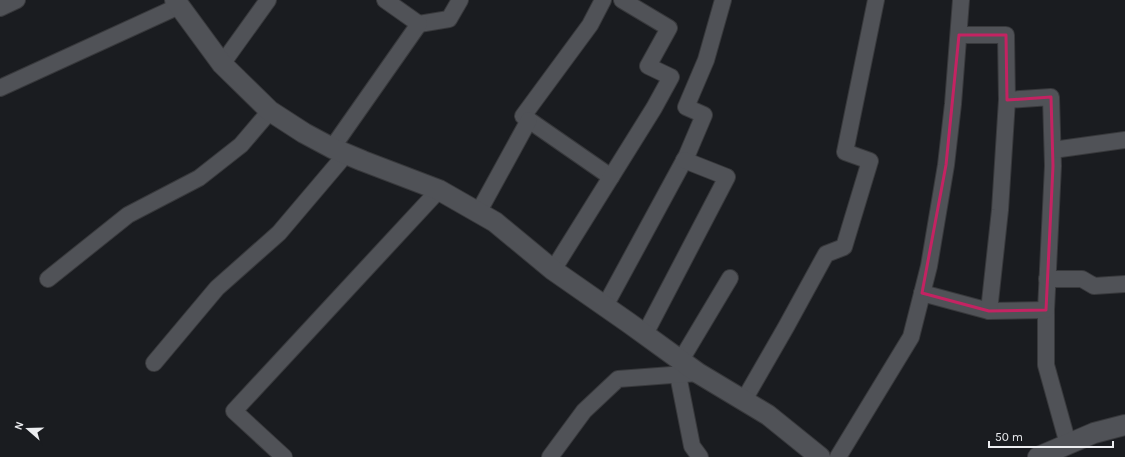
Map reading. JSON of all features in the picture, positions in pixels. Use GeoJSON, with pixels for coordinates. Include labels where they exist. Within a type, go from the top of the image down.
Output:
{"type":"FeatureCollection","features":[{"type":"Feature","properties":{"kind":"street"},"geometry":{"type":"LineString","coordinates":[[0,8],[17,0]]}},
{"type":"Feature","properties":{"kind":"street"},"geometry":{"type":"LineString","coordinates":[[222,64],[268,0]]}},
{"type":"Feature","properties":{"kind":"street"},"geometry":{"type":"LineString","coordinates":[[385,0],[419,24],[449,19],[460,0]]}},
{"type":"Feature","properties":{"kind":"street"},"geometry":{"type":"LineString","coordinates":[[603,0],[590,25],[523,116],[611,177]]}},
{"type":"Feature","properties":{"kind":"street"},"geometry":{"type":"LineString","coordinates":[[553,270],[654,108],[671,77],[648,66],[669,28],[622,0]]}},
{"type":"Feature","properties":{"kind":"street"},"geometry":{"type":"LineString","coordinates":[[604,306],[684,160],[704,115],[686,107],[706,60],[723,0]]}},
{"type":"Feature","properties":{"kind":"street"},"geometry":{"type":"LineString","coordinates":[[744,400],[826,254],[844,247],[870,161],[844,152],[876,0]]}},
{"type":"Feature","properties":{"kind":"street"},"geometry":{"type":"LineString","coordinates":[[838,457],[911,337],[929,266],[946,165],[953,104],[961,0]]}},
{"type":"Feature","properties":{"kind":"street"},"geometry":{"type":"LineString","coordinates":[[0,88],[177,3],[222,64],[270,111],[304,133],[339,151],[439,190],[495,222],[553,270],[645,334],[679,368],[692,446],[700,457]]}},
{"type":"Feature","properties":{"kind":"street"},"geometry":{"type":"LineString","coordinates":[[154,363],[217,288],[279,233],[339,151],[419,24]]}},
{"type":"Feature","properties":{"kind":"street"},"geometry":{"type":"LineString","coordinates":[[959,35],[1006,35],[1007,100],[1000,210],[989,311]]}},
{"type":"Feature","properties":{"kind":"street"},"geometry":{"type":"LineString","coordinates":[[1007,100],[1051,97],[1053,150],[1047,279],[1046,365],[1068,444]]}},
{"type":"Feature","properties":{"kind":"street"},"geometry":{"type":"LineString","coordinates":[[48,279],[128,215],[199,178],[240,145],[270,111]]}},
{"type":"Feature","properties":{"kind":"street"},"geometry":{"type":"LineString","coordinates":[[478,213],[529,120]]}},
{"type":"Feature","properties":{"kind":"street"},"geometry":{"type":"LineString","coordinates":[[1053,150],[1125,140]]}},
{"type":"Feature","properties":{"kind":"street"},"geometry":{"type":"LineString","coordinates":[[645,334],[727,177],[684,160]]}},
{"type":"Feature","properties":{"kind":"street"},"geometry":{"type":"LineString","coordinates":[[284,457],[234,411],[439,190]]}},
{"type":"Feature","properties":{"kind":"street"},"geometry":{"type":"LineString","coordinates":[[679,368],[730,278]]}},
{"type":"Feature","properties":{"kind":"street"},"geometry":{"type":"LineString","coordinates":[[1047,279],[1082,279],[1094,286],[1125,284]]}},
{"type":"Feature","properties":{"kind":"street"},"geometry":{"type":"LineString","coordinates":[[922,293],[989,311],[1046,310]]}},
{"type":"Feature","properties":{"kind":"street"},"geometry":{"type":"LineString","coordinates":[[550,457],[584,411],[618,380],[679,368],[698,373],[768,415],[820,457]]}},
{"type":"Feature","properties":{"kind":"street"},"geometry":{"type":"LineString","coordinates":[[1038,457],[1094,433],[1125,425]]}},
{"type":"Feature","properties":{"kind":"highlighted area"},"geometry":{"type":"Polygon","coordinates":[[[959,35],[1006,35],[1007,100],[1051,97],[1053,166],[1046,310],[989,311],[922,293],[946,165],[959,35]]]}}]}
